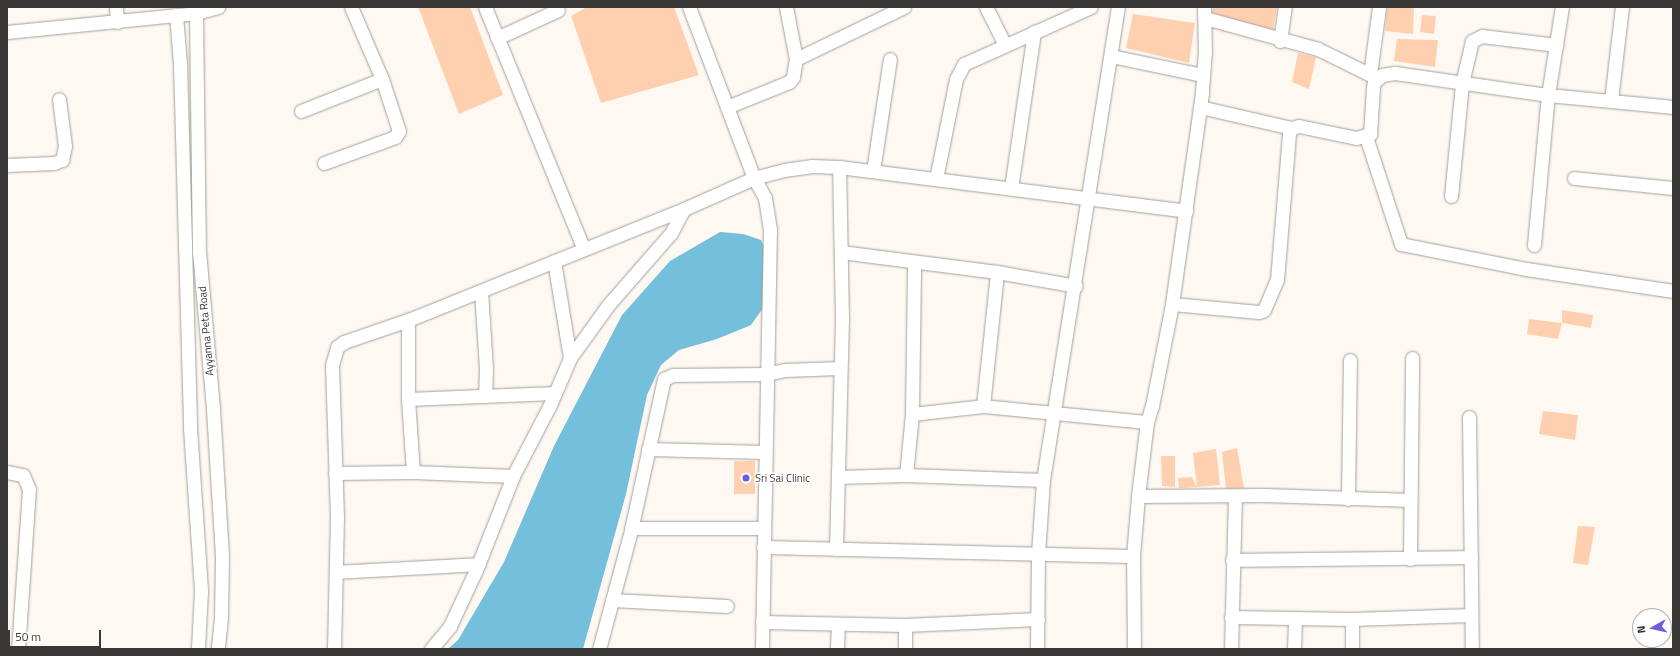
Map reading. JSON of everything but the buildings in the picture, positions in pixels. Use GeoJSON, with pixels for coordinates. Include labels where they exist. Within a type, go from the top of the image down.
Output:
{"type":"FeatureCollection","features":[{"type":"Feature","properties":{"kind":"street"},"geometry":{"type":"LineString","coordinates":[[116,7],[116,22]]}},
{"type":"Feature","properties":{"kind":"street"},"geometry":{"type":"LineString","coordinates":[[7,32],[176,15],[218,7]]}},
{"type":"Feature","properties":{"kind":"street"},"geometry":{"type":"LineString","coordinates":[[324,163],[398,135],[398,121],[382,79],[350,7]]}},
{"type":"Feature","properties":{"kind":"street"},"geometry":{"type":"LineString","coordinates":[[485,7],[584,249]]}},
{"type":"Feature","properties":{"kind":"street"},"geometry":{"type":"LineString","coordinates":[[689,7],[754,178],[765,198],[770,230],[765,374],[762,649]]}},
{"type":"Feature","properties":{"kind":"street"},"geometry":{"type":"LineString","coordinates":[[727,107],[789,82],[793,77],[796,59],[786,7]]}},
{"type":"Feature","properties":{"kind":"street"},"geometry":{"type":"LineString","coordinates":[[796,59],[904,7]]}},
{"type":"Feature","properties":{"kind":"street"},"geometry":{"type":"LineString","coordinates":[[986,7],[1005,45]]}},
{"type":"Feature","properties":{"kind":"street"},"geometry":{"type":"LineString","coordinates":[[936,179],[960,68],[968,61],[1091,7]]}},
{"type":"Feature","properties":{"kind":"street"},"geometry":{"type":"LineString","coordinates":[[1037,649],[1038,554],[1043,480],[1076,286],[1118,7]]}},
{"type":"Feature","properties":{"kind":"street"},"geometry":{"type":"LineString","coordinates":[[1280,41],[1284,7]]}},
{"type":"Feature","properties":{"kind":"street"},"geometry":{"type":"LineString","coordinates":[[1200,107],[1292,128],[1299,126],[1356,138],[1366,137],[1372,130],[1373,87],[1379,7]]}},
{"type":"Feature","properties":{"kind":"street"},"geometry":{"type":"LineString","coordinates":[[1534,245],[1548,95],[1562,7]]}},
{"type":"Feature","properties":{"kind":"street"},"geometry":{"type":"LineString","coordinates":[[1611,100],[1622,7]]}},
{"type":"Feature","properties":{"kind":"street","name":"Ayyanna Peta Road"},"geometry":{"type":"LineString","coordinates":[[202,10],[199,251],[213,410],[222,558],[221,618],[218,649]]}},
{"type":"Feature","properties":{"kind":"street"},"geometry":{"type":"LineString","coordinates":[[498,38],[558,10]]}},
{"type":"Feature","properties":{"kind":"street"},"geometry":{"type":"LineString","coordinates":[[1134,649],[1132,556],[1138,496],[1147,422],[1152,406],[1172,304],[1186,211],[1203,75],[1204,13],[1280,41],[1318,50],[1374,76],[1395,73],[1548,95],[1673,107]]}},
{"type":"Feature","properties":{"kind":"street"},"geometry":{"type":"LineString","coordinates":[[176,15],[180,64],[190,428],[201,591],[198,649]]}},
{"type":"Feature","properties":{"kind":"street"},"geometry":{"type":"LineString","coordinates":[[1011,188],[1034,32]]}},
{"type":"Feature","properties":{"kind":"street"},"geometry":{"type":"LineString","coordinates":[[1452,196],[1462,83],[1469,46],[1476,38],[1482,36],[1556,45]]}},
{"type":"Feature","properties":{"kind":"street"},"geometry":{"type":"LineString","coordinates":[[1111,56],[1203,75]]}},
{"type":"Feature","properties":{"kind":"street"},"geometry":{"type":"LineString","coordinates":[[873,171],[890,59]]}},
{"type":"Feature","properties":{"kind":"street"},"geometry":{"type":"LineString","coordinates":[[301,111],[382,79]]}},
{"type":"Feature","properties":{"kind":"street"},"geometry":{"type":"LineString","coordinates":[[7,165],[54,164],[62,160],[65,146],[59,99]]}},
{"type":"Feature","properties":{"kind":"street"},"geometry":{"type":"LineString","coordinates":[[1172,304],[1259,312],[1267,306],[1278,280],[1287,138],[1292,128]]}},
{"type":"Feature","properties":{"kind":"street"},"geometry":{"type":"LineString","coordinates":[[1366,137],[1400,244],[1526,269],[1673,291]]}},
{"type":"Feature","properties":{"kind":"street"},"geometry":{"type":"LineString","coordinates":[[334,649],[336,572],[332,365],[337,347],[344,342],[408,320],[481,291],[684,209],[754,178],[811,166],[839,167],[873,171],[1186,211]]}},
{"type":"Feature","properties":{"kind":"street"},"geometry":{"type":"LineString","coordinates":[[836,549],[841,252],[839,167]]}},
{"type":"Feature","properties":{"kind":"street"},"geometry":{"type":"LineString","coordinates":[[1574,178],[1673,188]]}},
{"type":"Feature","properties":{"kind":"street"},"geometry":{"type":"LineString","coordinates":[[430,649],[450,626],[479,564],[513,476],[555,393],[570,358],[608,304],[672,233],[684,209]]}},
{"type":"Feature","properties":{"kind":"street"},"geometry":{"type":"LineString","coordinates":[[841,252],[997,272],[1076,286]]}},
{"type":"Feature","properties":{"kind":"street"},"geometry":{"type":"LineString","coordinates":[[554,261],[570,358]]}},
{"type":"Feature","properties":{"kind":"street"},"geometry":{"type":"LineString","coordinates":[[906,475],[912,414],[914,262]]}},
{"type":"Feature","properties":{"kind":"street"},"geometry":{"type":"LineString","coordinates":[[983,406],[997,272]]}},
{"type":"Feature","properties":{"kind":"street"},"geometry":{"type":"LineString","coordinates":[[481,291],[486,369],[485,396]]}},
{"type":"Feature","properties":{"kind":"street"},"geometry":{"type":"LineString","coordinates":[[408,320],[408,400],[413,472]]}},
{"type":"Feature","properties":{"kind":"street"},"geometry":{"type":"LineString","coordinates":[[1410,559],[1412,358]]}},
{"type":"Feature","properties":{"kind":"street"},"geometry":{"type":"LineString","coordinates":[[1348,499],[1350,360]]}},
{"type":"Feature","properties":{"kind":"street"},"geometry":{"type":"LineString","coordinates":[[599,649],[631,528],[662,383],[666,377],[765,374],[785,370],[840,368]]}},
{"type":"Feature","properties":{"kind":"street"},"geometry":{"type":"LineString","coordinates":[[408,400],[555,393]]}},
{"type":"Feature","properties":{"kind":"street"},"geometry":{"type":"LineString","coordinates":[[912,414],[983,406],[1147,422]]}},
{"type":"Feature","properties":{"kind":"street"},"geometry":{"type":"LineString","coordinates":[[1469,417],[1472,649]]}},
{"type":"Feature","properties":{"kind":"street"},"geometry":{"type":"LineString","coordinates":[[648,449],[765,452]]}},
{"type":"Feature","properties":{"kind":"street"},"geometry":{"type":"LineString","coordinates":[[7,472],[23,475],[29,489],[18,649]]}},
{"type":"Feature","properties":{"kind":"street"},"geometry":{"type":"LineString","coordinates":[[335,473],[413,472],[513,476]]}},
{"type":"Feature","properties":{"kind":"street"},"geometry":{"type":"LineString","coordinates":[[838,477],[906,475],[1043,480]]}},
{"type":"Feature","properties":{"kind":"street"},"geometry":{"type":"LineString","coordinates":[[1138,496],[1234,497],[1265,495],[1410,500]]}},
{"type":"Feature","properties":{"kind":"street"},"geometry":{"type":"LineString","coordinates":[[1231,649],[1234,497]]}},
{"type":"Feature","properties":{"kind":"street"},"geometry":{"type":"LineString","coordinates":[[631,528],[764,528]]}},
{"type":"Feature","properties":{"kind":"street"},"geometry":{"type":"LineString","coordinates":[[764,547],[1132,556]]}},
{"type":"Feature","properties":{"kind":"street"},"geometry":{"type":"LineString","coordinates":[[1232,560],[1410,559],[1471,557]]}},
{"type":"Feature","properties":{"kind":"street"},"geometry":{"type":"LineString","coordinates":[[336,572],[479,564]]}},
{"type":"Feature","properties":{"kind":"street"},"geometry":{"type":"LineString","coordinates":[[612,600],[727,606]]}},
{"type":"Feature","properties":{"kind":"street"},"geometry":{"type":"LineString","coordinates":[[1231,617],[1352,619],[1471,615]]}},
{"type":"Feature","properties":{"kind":"street"},"geometry":{"type":"LineString","coordinates":[[1294,649],[1295,618]]}},
{"type":"Feature","properties":{"kind":"street"},"geometry":{"type":"LineString","coordinates":[[762,622],[905,625],[1038,619]]}},
{"type":"Feature","properties":{"kind":"street"},"geometry":{"type":"LineString","coordinates":[[1352,619],[1352,649]]}},
{"type":"Feature","properties":{"kind":"street"},"geometry":{"type":"LineString","coordinates":[[837,649],[838,624]]}},
{"type":"Feature","properties":{"kind":"street"},"geometry":{"type":"LineString","coordinates":[[905,625],[905,649]]}},
{"type":"Feature","properties":{"kind":"water"},"geometry":{"type":"Polygon","coordinates":[[[720,232],[743,234],[761,240],[768,256],[766,304],[751,325],[717,339],[679,350],[661,365],[647,395],[626,494],[583,649],[448,649],[458,640],[504,562],[554,446],[622,315],[670,261],[720,232]]]}},
{"type":"Feature","properties":{"kind":"place","name":"Sri Sai Clinic"},"geometry":{"type":"Point","coordinates":[746,478]}}]}
